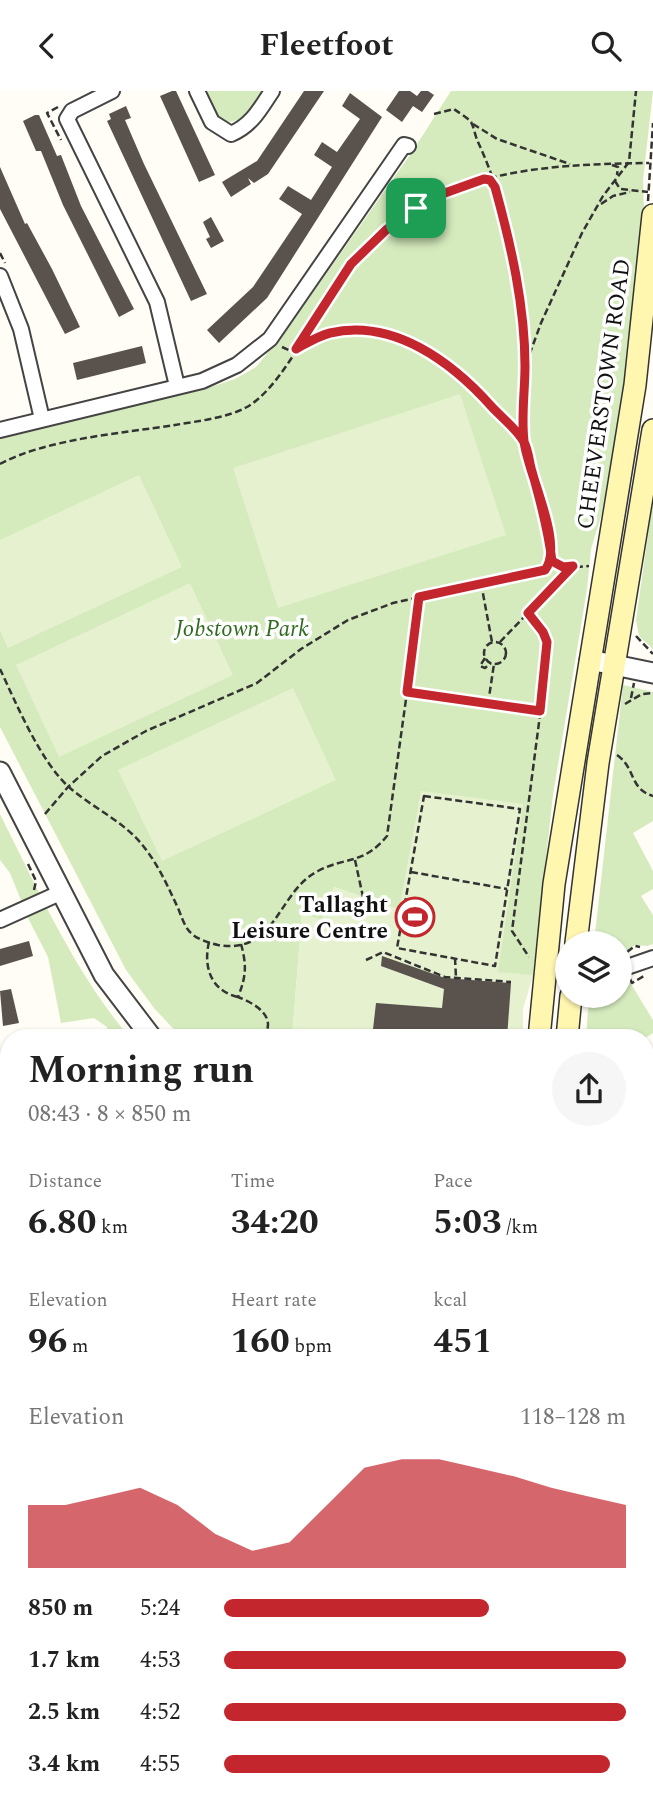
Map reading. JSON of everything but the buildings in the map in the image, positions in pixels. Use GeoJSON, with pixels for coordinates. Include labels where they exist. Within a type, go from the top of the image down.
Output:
{"type":"FeatureCollection","features":[{"type":"Feature","properties":{"kind":"main road","name":"CHEEVERSTOWN ROAD"},"geometry":{"type":"LineString","coordinates":[[540,1029],[554,884],[635,385],[653,215]]}},
{"type":"Feature","properties":{"kind":"main road"},"geometry":{"type":"LineString","coordinates":[[577,931],[614,665],[633,563],[653,429]]}},
{"type":"Feature","properties":{"kind":"main road"},"geometry":{"type":"LineString","coordinates":[[568,1029],[570,1008]]}},
{"type":"Feature","properties":{"kind":"street"},"geometry":{"type":"LineString","coordinates":[[112,91],[72,111],[67,119],[157,302],[177,386]]}},
{"type":"Feature","properties":{"kind":"street"},"geometry":{"type":"LineString","coordinates":[[197,91],[212,122],[231,134],[243,129],[255,118],[272,91]]}},
{"type":"Feature","properties":{"kind":"street"},"geometry":{"type":"LineString","coordinates":[[0,430],[202,381],[237,365],[270,339],[377,181],[404,145],[408,146]]}},
{"type":"Feature","properties":{"kind":"street"},"geometry":{"type":"LineString","coordinates":[[3,271],[21,329],[42,419]]}},
{"type":"Feature","properties":{"kind":"street"},"geometry":{"type":"LineString","coordinates":[[590,660],[653,673]]}},
{"type":"Feature","properties":{"kind":"street"},"geometry":{"type":"LineString","coordinates":[[0,772],[104,975],[145,1029]]}},
{"type":"Feature","properties":{"kind":"street"},"geometry":{"type":"LineString","coordinates":[[0,920],[62,892]]}},
{"type":"Feature","properties":{"kind":"street"},"geometry":{"type":"LineString","coordinates":[[632,965],[653,958]]}},
{"type":"Feature","properties":{"kind":"path"},"geometry":{"type":"LineString","coordinates":[[525,367],[541,323],[595,211],[629,164],[636,91]]}},
{"type":"Feature","properties":{"kind":"path"},"geometry":{"type":"LineString","coordinates":[[61,106],[47,113],[62,143],[66,141]]}},
{"type":"Feature","properties":{"kind":"path"},"geometry":{"type":"LineString","coordinates":[[434,114],[454,109],[497,139],[573,165]]}},
{"type":"Feature","properties":{"kind":"path"},"geometry":{"type":"LineString","coordinates":[[471,123],[493,177],[514,266],[525,367],[524,442],[543,510],[553,563],[563,567]]}},
{"type":"Feature","properties":{"kind":"path"},"geometry":{"type":"LineString","coordinates":[[629,155],[632,161],[639,163]]}},
{"type":"Feature","properties":{"kind":"path"},"geometry":{"type":"LineString","coordinates":[[621,164],[628,160],[629,155]]}},
{"type":"Feature","properties":{"kind":"path"},"geometry":{"type":"LineString","coordinates":[[0,464],[47,448],[193,422],[238,411],[259,398],[288,361],[351,264],[368,246],[416,208],[442,194],[502,175],[573,165],[649,163]]}},
{"type":"Feature","properties":{"kind":"path"},"geometry":{"type":"LineString","coordinates":[[611,164],[619,169],[615,181],[618,189],[648,192]]}},
{"type":"Feature","properties":{"kind":"path"},"geometry":{"type":"LineString","coordinates":[[488,166],[495,174],[502,175]]}},
{"type":"Feature","properties":{"kind":"path"},"geometry":{"type":"LineString","coordinates":[[484,179],[489,175],[488,166]]}},
{"type":"Feature","properties":{"kind":"path"},"geometry":{"type":"LineString","coordinates":[[648,174],[653,175]]}},
{"type":"Feature","properties":{"kind":"path"},"geometry":{"type":"LineString","coordinates":[[495,187],[496,180],[502,175]]}},
{"type":"Feature","properties":{"kind":"path"},"geometry":{"type":"LineString","coordinates":[[484,179],[490,180],[495,187]]}},
{"type":"Feature","properties":{"kind":"path"},"geometry":{"type":"LineString","coordinates":[[595,211],[613,196],[633,192]]}},
{"type":"Feature","properties":{"kind":"path"},"geometry":{"type":"LineString","coordinates":[[0,253],[3,271]]}},
{"type":"Feature","properties":{"kind":"path"},"geometry":{"type":"LineString","coordinates":[[278,345],[296,349],[319,337],[337,332],[366,331],[397,337],[429,352],[455,369],[524,442]]}},
{"type":"Feature","properties":{"kind":"path"},"geometry":{"type":"LineString","coordinates":[[285,348],[289,355],[288,361]]}},
{"type":"Feature","properties":{"kind":"path"},"geometry":{"type":"LineString","coordinates":[[500,415],[504,411]]}},
{"type":"Feature","properties":{"kind":"path"},"geometry":{"type":"LineString","coordinates":[[545,570],[550,561],[551,550]]}},
{"type":"Feature","properties":{"kind":"path"},"geometry":{"type":"LineString","coordinates":[[500,642],[504,646],[506,656],[503,661],[493,663],[485,669],[480,666],[485,657],[485,647],[492,642],[500,642],[573,566]]}},
{"type":"Feature","properties":{"kind":"path"},"geometry":{"type":"LineString","coordinates":[[45,814],[68,787],[102,756],[120,745],[257,683],[301,649],[348,619],[393,603],[481,583],[563,567],[592,566]]}},
{"type":"Feature","properties":{"kind":"path"},"geometry":{"type":"LineString","coordinates":[[481,583],[492,642]]}},
{"type":"Feature","properties":{"kind":"path"},"geometry":{"type":"LineString","coordinates":[[0,669],[30,731],[60,778],[143,845],[160,871],[190,932],[218,945],[241,944],[252,941],[269,930],[303,881],[318,871],[375,851],[387,836],[419,597]]}},
{"type":"Feature","properties":{"kind":"path"},"geometry":{"type":"LineString","coordinates":[[528,613],[543,632],[547,642],[512,931],[533,963]]}},
{"type":"Feature","properties":{"kind":"path"},"geometry":{"type":"LineString","coordinates":[[485,657],[493,663]]}},
{"type":"Feature","properties":{"kind":"path"},"geometry":{"type":"LineString","coordinates":[[488,704],[493,663]]}},
{"type":"Feature","properties":{"kind":"path"},"geometry":{"type":"LineString","coordinates":[[407,692],[540,711]]}},
{"type":"Feature","properties":{"kind":"path"},"geometry":{"type":"LineString","coordinates":[[611,753],[623,759],[641,792],[653,796]]}},
{"type":"Feature","properties":{"kind":"path"},"geometry":{"type":"LineString","coordinates":[[60,778],[70,781],[76,779]]}},
{"type":"Feature","properties":{"kind":"path"},"geometry":{"type":"LineString","coordinates":[[76,779],[73,784],[76,793]]}},
{"type":"Feature","properties":{"kind":"path"},"geometry":{"type":"LineString","coordinates":[[62,795],[66,788],[65,783]]}},
{"type":"Feature","properties":{"kind":"path"},"geometry":{"type":"LineString","coordinates":[[62,795],[69,790],[76,793]]}},
{"type":"Feature","properties":{"kind":"path"},"geometry":{"type":"LineString","coordinates":[[424,796],[520,809],[507,889],[495,965],[397,948],[424,796]]}},
{"type":"Feature","properties":{"kind":"path"},"geometry":{"type":"LineString","coordinates":[[355,860],[363,897]]}},
{"type":"Feature","properties":{"kind":"path"},"geometry":{"type":"LineString","coordinates":[[26,861],[36,881],[34,892]]}},
{"type":"Feature","properties":{"kind":"path"},"geometry":{"type":"LineString","coordinates":[[411,872],[507,889]]}},
{"type":"Feature","properties":{"kind":"path"},"geometry":{"type":"LineString","coordinates":[[209,942],[206,967],[210,976],[227,995],[238,997],[261,1010],[269,1021],[269,1029]]}},
{"type":"Feature","properties":{"kind":"path"},"geometry":{"type":"LineString","coordinates":[[238,997],[246,978],[247,967],[241,944]]}},
{"type":"Feature","properties":{"kind":"path"},"geometry":{"type":"LineString","coordinates":[[366,960],[383,952],[445,977],[511,982]]}},
{"type":"Feature","properties":{"kind":"path"},"geometry":{"type":"LineString","coordinates":[[455,958],[456,978]]}},
{"type":"Feature","properties":{"kind":"green space"},"geometry":{"type":"Polygon","coordinates":[[[204,91],[265,91],[245,115],[233,121],[226,121],[218,118],[204,91]]]}},
{"type":"Feature","properties":{"kind":"green space","name":"Jobstown Park"},"geometry":{"type":"Polygon","coordinates":[[[451,91],[653,91],[643,180],[644,211],[622,398],[602,513],[591,549],[587,589],[553,795],[533,975],[523,1008],[523,1029],[513,1029],[449,969],[422,792],[400,910],[334,887],[322,920],[302,914],[293,1029],[174,1029],[126,970],[0,727],[0,439],[211,387],[235,379],[256,367],[288,328],[412,152],[451,91]]]}},
{"type":"Feature","properties":{"kind":"green space"},"geometry":{"type":"Polygon","coordinates":[[[460,394],[506,535],[278,608],[233,468],[460,394]]]}},
{"type":"Feature","properties":{"kind":"green space"},"geometry":{"type":"Polygon","coordinates":[[[139,475],[182,567],[8,648],[0,631],[0,540],[139,475]]]}},
{"type":"Feature","properties":{"kind":"green space"},"geometry":{"type":"Polygon","coordinates":[[[653,500],[653,649],[639,636],[636,620],[653,500]]]}},
{"type":"Feature","properties":{"kind":"green space"},"geometry":{"type":"Polygon","coordinates":[[[190,583],[233,675],[59,757],[16,665],[190,583]]]}},
{"type":"Feature","properties":{"kind":"green space"},"geometry":{"type":"Polygon","coordinates":[[[623,685],[653,692],[653,821],[633,833],[653,871],[653,889],[641,896],[653,915],[653,944],[632,947],[632,931],[595,931],[623,685]]]}},
{"type":"Feature","properties":{"kind":"green space"},"geometry":{"type":"Polygon","coordinates":[[[293,688],[336,780],[162,861],[118,770],[293,688]]]}},
{"type":"Feature","properties":{"kind":"green space","name":"Tallaght Leisure Centre"},"geometry":{"type":"Polygon","coordinates":[[[421,791],[523,804],[498,972],[533,975],[523,1008],[523,1029],[293,1029],[302,913],[322,920],[334,887],[399,910],[421,791]]]}},
{"type":"Feature","properties":{"kind":"green space"},"geometry":{"type":"Polygon","coordinates":[[[0,814],[75,958],[123,1029],[108,1029],[94,1018],[61,1023],[48,957],[10,873],[0,860],[0,814]]]}},
{"type":"Feature","properties":{"kind":"green space"},"geometry":{"type":"Polygon","coordinates":[[[632,986],[653,1020],[653,1029],[587,1029],[588,1008],[632,1008],[632,986]]]}},
{"type":"Feature","properties":{"kind":"place","name":"Tallaght Leisure Centre"},"geometry":{"type":"Point","coordinates":[415,917]}},
{"type":"Feature","properties":{"kind":"route"},"geometry":{"type":"LineString","coordinates":[[416,208],[386,230],[351,264],[296,349],[326,334],[337,332],[366,331],[397,337],[429,352],[455,369],[524,442],[543,510],[551,550],[552,561],[557,566],[573,566],[528,613],[543,632],[547,642],[548,653],[540,711],[407,692],[419,597],[545,570],[550,561],[551,550],[524,442],[525,367],[520,306],[514,266],[495,187],[490,180],[484,179],[442,194],[416,208]]}}]}
